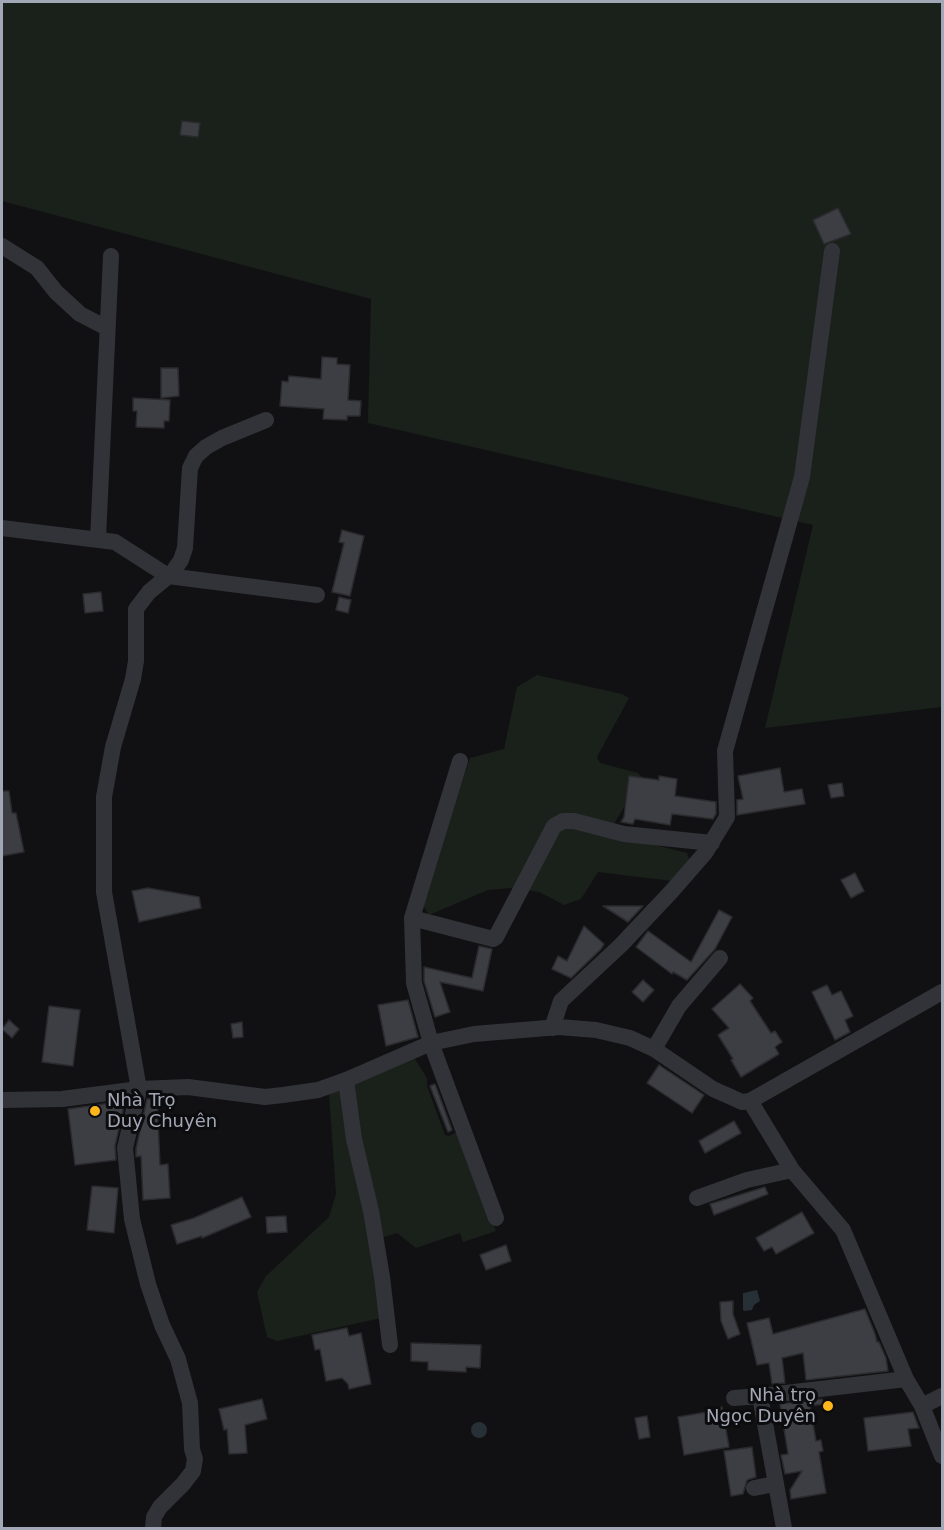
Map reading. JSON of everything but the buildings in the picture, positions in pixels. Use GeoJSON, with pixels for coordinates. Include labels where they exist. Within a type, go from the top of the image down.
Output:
{"type":"FeatureCollection","features":[{"type":"Feature","properties":{"kind":"street"},"geometry":{"type":"LineString","coordinates":[[2,246],[37,268],[56,292],[80,314],[108,328]]}},
{"type":"Feature","properties":{"kind":"street"},"geometry":{"type":"LineString","coordinates":[[552,1028],[561,1001],[621,945],[671,892],[711,843],[727,817],[725,751],[802,477],[832,251]]}},
{"type":"Feature","properties":{"kind":"street"},"geometry":{"type":"LineString","coordinates":[[98,539],[111,256]]}},
{"type":"Feature","properties":{"kind":"street"},"geometry":{"type":"LineString","coordinates":[[153,1528],[154,1517],[160,1507],[193,1471],[195,1459],[192,1449],[190,1403],[178,1359],[162,1324],[148,1284],[132,1219],[125,1148],[139,1089],[104,892],[104,797],[113,747],[133,679],[136,661],[136,609],[149,592],[168,576],[181,560],[185,548],[190,468],[196,456],[206,447],[266,420]]}},
{"type":"Feature","properties":{"kind":"street"},"geometry":{"type":"LineString","coordinates":[[2,528],[115,542],[168,576],[317,595]]}},
{"type":"Feature","properties":{"kind":"street"},"geometry":{"type":"LineString","coordinates":[[460,761],[412,918],[414,983],[431,1043],[496,1218]]}},
{"type":"Feature","properties":{"kind":"street"},"geometry":{"type":"LineString","coordinates":[[412,918],[493,939],[554,826],[563,821],[624,834],[711,843]]}},
{"type":"Feature","properties":{"kind":"street"},"geometry":{"type":"LineString","coordinates":[[654,1049],[679,1005],[720,958]]}},
{"type":"Feature","properties":{"kind":"street"},"geometry":{"type":"LineString","coordinates":[[2,1100],[62,1099],[139,1089],[188,1087],[264,1096],[318,1090],[431,1043],[474,1034],[552,1028],[596,1030],[630,1038],[654,1049],[713,1089],[742,1102],[750,1101],[942,992]]}},
{"type":"Feature","properties":{"kind":"street"},"geometry":{"type":"LineString","coordinates":[[346,1080],[354,1139],[371,1211],[390,1345]]}},
{"type":"Feature","properties":{"kind":"street"},"geometry":{"type":"LineString","coordinates":[[750,1101],[792,1170],[843,1230],[906,1379],[922,1406],[942,1456]]}},
{"type":"Feature","properties":{"kind":"street"},"geometry":{"type":"LineString","coordinates":[[697,1198],[747,1180],[792,1170]]}},
{"type":"Feature","properties":{"kind":"street"},"geometry":{"type":"LineString","coordinates":[[734,1398],[906,1379]]}},
{"type":"Feature","properties":{"kind":"street"},"geometry":{"type":"LineString","coordinates":[[760,1396],[784,1528]]}},
{"type":"Feature","properties":{"kind":"street"},"geometry":{"type":"LineString","coordinates":[[922,1406],[942,1396]]}},
{"type":"Feature","properties":{"kind":"street"},"geometry":{"type":"LineString","coordinates":[[754,1488],[775,1484]]}},
{"type":"Feature","properties":{"kind":"shaded area"},"geometry":{"type":"Polygon","coordinates":[[[2,2],[942,2],[942,707],[765,728],[813,525],[368,423],[371,299],[2,201],[2,2]]]}},
{"type":"Feature","properties":{"kind":"shaded area"},"geometry":{"type":"Polygon","coordinates":[[[537,675],[622,694],[629,698],[597,757],[600,763],[638,773],[642,777],[614,824],[619,836],[687,853],[690,862],[672,881],[598,872],[581,899],[564,905],[539,892],[511,888],[488,890],[429,915],[422,904],[424,894],[470,758],[504,749],[517,687],[537,675]]]}},
{"type":"Feature","properties":{"kind":"shaded area"},"geometry":{"type":"Polygon","coordinates":[[[413,1056],[427,1078],[427,1086],[445,1135],[459,1133],[496,1231],[463,1242],[460,1233],[416,1248],[397,1233],[371,1241],[381,1318],[277,1341],[267,1337],[257,1292],[266,1276],[329,1217],[336,1194],[329,1094],[413,1056]]]}},
{"type":"Feature","properties":{"kind":"shaded area"},"geometry":{"type":"Polygon","coordinates":[[[757,1290],[760,1301],[754,1305],[752,1310],[743,1310],[743,1293],[757,1290]]]}},
{"type":"Feature","properties":{"kind":"shaded area"},"geometry":{"type":"Polygon","coordinates":[[[476,1422],[482,1422],[487,1430],[485,1436],[476,1438],[471,1433],[471,1427],[476,1422]]]}},
{"type":"Feature","properties":{"kind":"place","name":"Nhà Trọ Duy Chuyên"},"geometry":{"type":"Point","coordinates":[95,1111]}},
{"type":"Feature","properties":{"kind":"place","name":"Nhà trọ Ngọc Duyên"},"geometry":{"type":"Point","coordinates":[828,1406]}}]}
